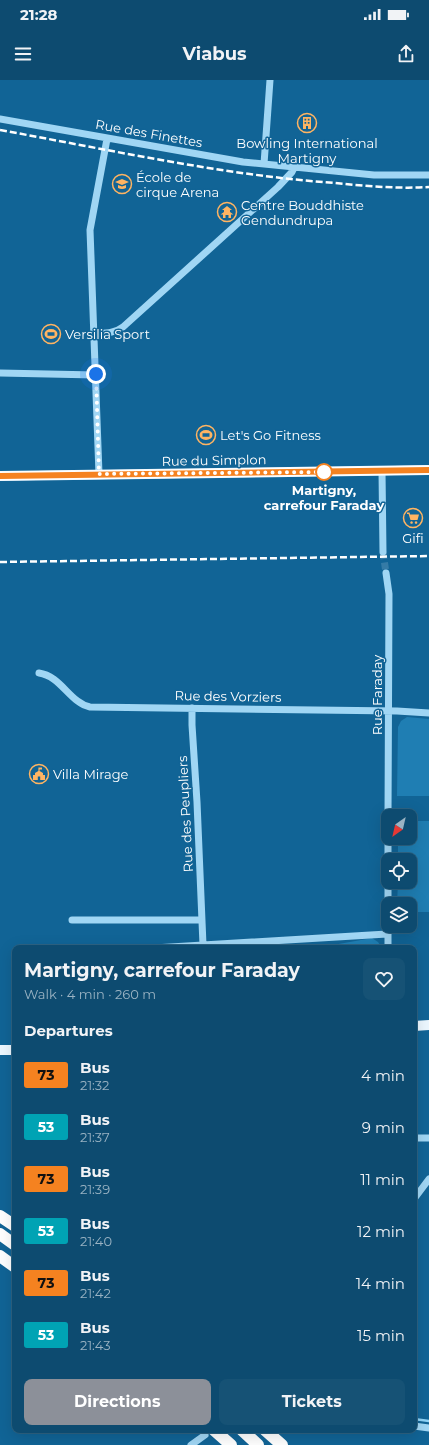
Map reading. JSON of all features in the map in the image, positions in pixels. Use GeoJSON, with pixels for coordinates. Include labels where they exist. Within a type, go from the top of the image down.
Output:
{"type":"FeatureCollection","features":[{"type":"Feature","properties":{"kind":"highway"},"geometry":{"type":"LineString","coordinates":[[0,1216],[12,1224]]}},
{"type":"Feature","properties":{"kind":"highway"},"geometry":{"type":"LineString","coordinates":[[0,1234],[12,1243]]}},
{"type":"Feature","properties":{"kind":"highway"},"geometry":{"type":"LineString","coordinates":[[0,1256],[12,1265]]}},
{"type":"Feature","properties":{"kind":"highway"},"geometry":{"type":"LineString","coordinates":[[210,1433],[231,1445]]}},
{"type":"Feature","properties":{"kind":"highway"},"geometry":{"type":"LineString","coordinates":[[245,1433],[258,1445]]}},
{"type":"Feature","properties":{"kind":"highway"},"geometry":{"type":"LineString","coordinates":[[265,1433],[277,1445]]}},
{"type":"Feature","properties":{"kind":"highway"},"geometry":{"type":"LineString","coordinates":[[268,1433],[282,1445]]}},
{"type":"Feature","properties":{"kind":"main road","name":"Rue du Simplon"},"geometry":{"type":"LineString","coordinates":[[0,476],[429,470]]}},
{"type":"Feature","properties":{"kind":"main road"},"geometry":{"type":"LineString","coordinates":[[417,1026],[429,1025]]}},
{"type":"Feature","properties":{"kind":"main road"},"geometry":{"type":"LineString","coordinates":[[0,1050],[12,1050]]}},
{"type":"Feature","properties":{"kind":"street"},"geometry":{"type":"LineString","coordinates":[[264,164],[270,80]]}},
{"type":"Feature","properties":{"kind":"street","name":"Rue des Finettes"},"geometry":{"type":"LineString","coordinates":[[0,119],[294,168],[374,175],[429,175]]}},
{"type":"Feature","properties":{"kind":"street"},"geometry":{"type":"LineString","coordinates":[[99,474],[90,230],[107,138]]}},
{"type":"Feature","properties":{"kind":"street"},"geometry":{"type":"LineString","coordinates":[[93,334],[113,332],[123,327],[278,187],[294,168]]}},
{"type":"Feature","properties":{"kind":"street"},"geometry":{"type":"LineString","coordinates":[[0,373],[96,374]]}},
{"type":"Feature","properties":{"kind":"street"},"geometry":{"type":"LineString","coordinates":[[382,471],[383,552]]}},
{"type":"Feature","properties":{"kind":"street","name":"Rue Faraday"},"geometry":{"type":"LineString","coordinates":[[386,573],[389,594],[388,809]]}},
{"type":"Feature","properties":{"kind":"street","name":"Rue des Vorziers"},"geometry":{"type":"LineString","coordinates":[[39,673],[50,676],[85,706],[389,711],[429,714]]}},
{"type":"Feature","properties":{"kind":"street","name":"Rue des Peupliers"},"geometry":{"type":"LineString","coordinates":[[192,708],[203,945]]}},
{"type":"Feature","properties":{"kind":"street"},"geometry":{"type":"LineString","coordinates":[[388,845],[388,945]]}},
{"type":"Feature","properties":{"kind":"street"},"geometry":{"type":"LineString","coordinates":[[72,920],[201,920]]}},
{"type":"Feature","properties":{"kind":"street"},"geometry":{"type":"LineString","coordinates":[[203,945],[387,934]]}},
{"type":"Feature","properties":{"kind":"street"},"geometry":{"type":"LineString","coordinates":[[417,1138],[429,1138]]}},
{"type":"Feature","properties":{"kind":"street"},"geometry":{"type":"LineString","coordinates":[[417,1195],[429,1179]]}},
{"type":"Feature","properties":{"kind":"street"},"geometry":{"type":"LineString","coordinates":[[417,1426],[429,1428]]}},
{"type":"Feature","properties":{"kind":"street"},"geometry":{"type":"LineString","coordinates":[[191,1445],[210,1433]]}},
{"type":"Feature","properties":{"kind":"shaded area"},"geometry":{"type":"Polygon","coordinates":[[[407,717],[429,719],[429,796],[397,796],[398,727],[401,721],[407,717]]]}},
{"type":"Feature","properties":{"kind":"shaded area"},"geometry":{"type":"Polygon","coordinates":[[[417,821],[429,821],[429,912],[417,912],[417,897],[397,897],[398,889],[417,889],[417,853],[398,853],[398,845],[417,845],[417,821]]]}},
{"type":"Feature","properties":{"kind":"shaded area"},"geometry":{"type":"Polygon","coordinates":[[[372,938],[380,945],[333,945],[372,938]]]}},
{"type":"Feature","properties":{"kind":"waterway"},"geometry":{"type":"LineString","coordinates":[[417,1419],[429,1421]]}},
{"type":"Feature","properties":{"kind":"tunnel"},"geometry":{"type":"LineString","coordinates":[[383,552],[386,573]]}},
{"type":"Feature","properties":{"kind":"railway"},"geometry":{"type":"LineString","coordinates":[[0,130],[167,161],[251,174],[370,186],[406,188],[429,187]]}},
{"type":"Feature","properties":{"kind":"railway"},"geometry":{"type":"LineString","coordinates":[[0,562],[429,556]]}},
{"type":"Feature","properties":{"kind":"bus line","name":"73"},"geometry":{"type":"LineString","coordinates":[[0,476],[429,470]]}},
{"type":"Feature","properties":{"kind":"place","name":"Bowling International Martigny"},"geometry":{"type":"Point","coordinates":[307,123]}},
{"type":"Feature","properties":{"kind":"place","name":"École de cirque Arena"},"geometry":{"type":"Point","coordinates":[122,184]}},
{"type":"Feature","properties":{"kind":"place","name":"Centre Bouddhiste Gendundrupa"},"geometry":{"type":"Point","coordinates":[227,212]}},
{"type":"Feature","properties":{"kind":"place","name":"Versilia Sport"},"geometry":{"type":"Point","coordinates":[51,334]}},
{"type":"Feature","properties":{"kind":"place","name":"Let's Go Fitness"},"geometry":{"type":"Point","coordinates":[206,435]}},
{"type":"Feature","properties":{"kind":"place","name":"Martigny, carrefour Faraday"},"geometry":{"type":"Point","coordinates":[324,472]}},
{"type":"Feature","properties":{"kind":"place","name":"Gifi"},"geometry":{"type":"Point","coordinates":[413,518]}},
{"type":"Feature","properties":{"kind":"place","name":"Villa Mirage"},"geometry":{"type":"Point","coordinates":[39,774]}},
{"type":"Feature","properties":{"kind":"route"},"geometry":{"type":"LineString","coordinates":[[96,374],[99,474],[324,472]]}}]}
